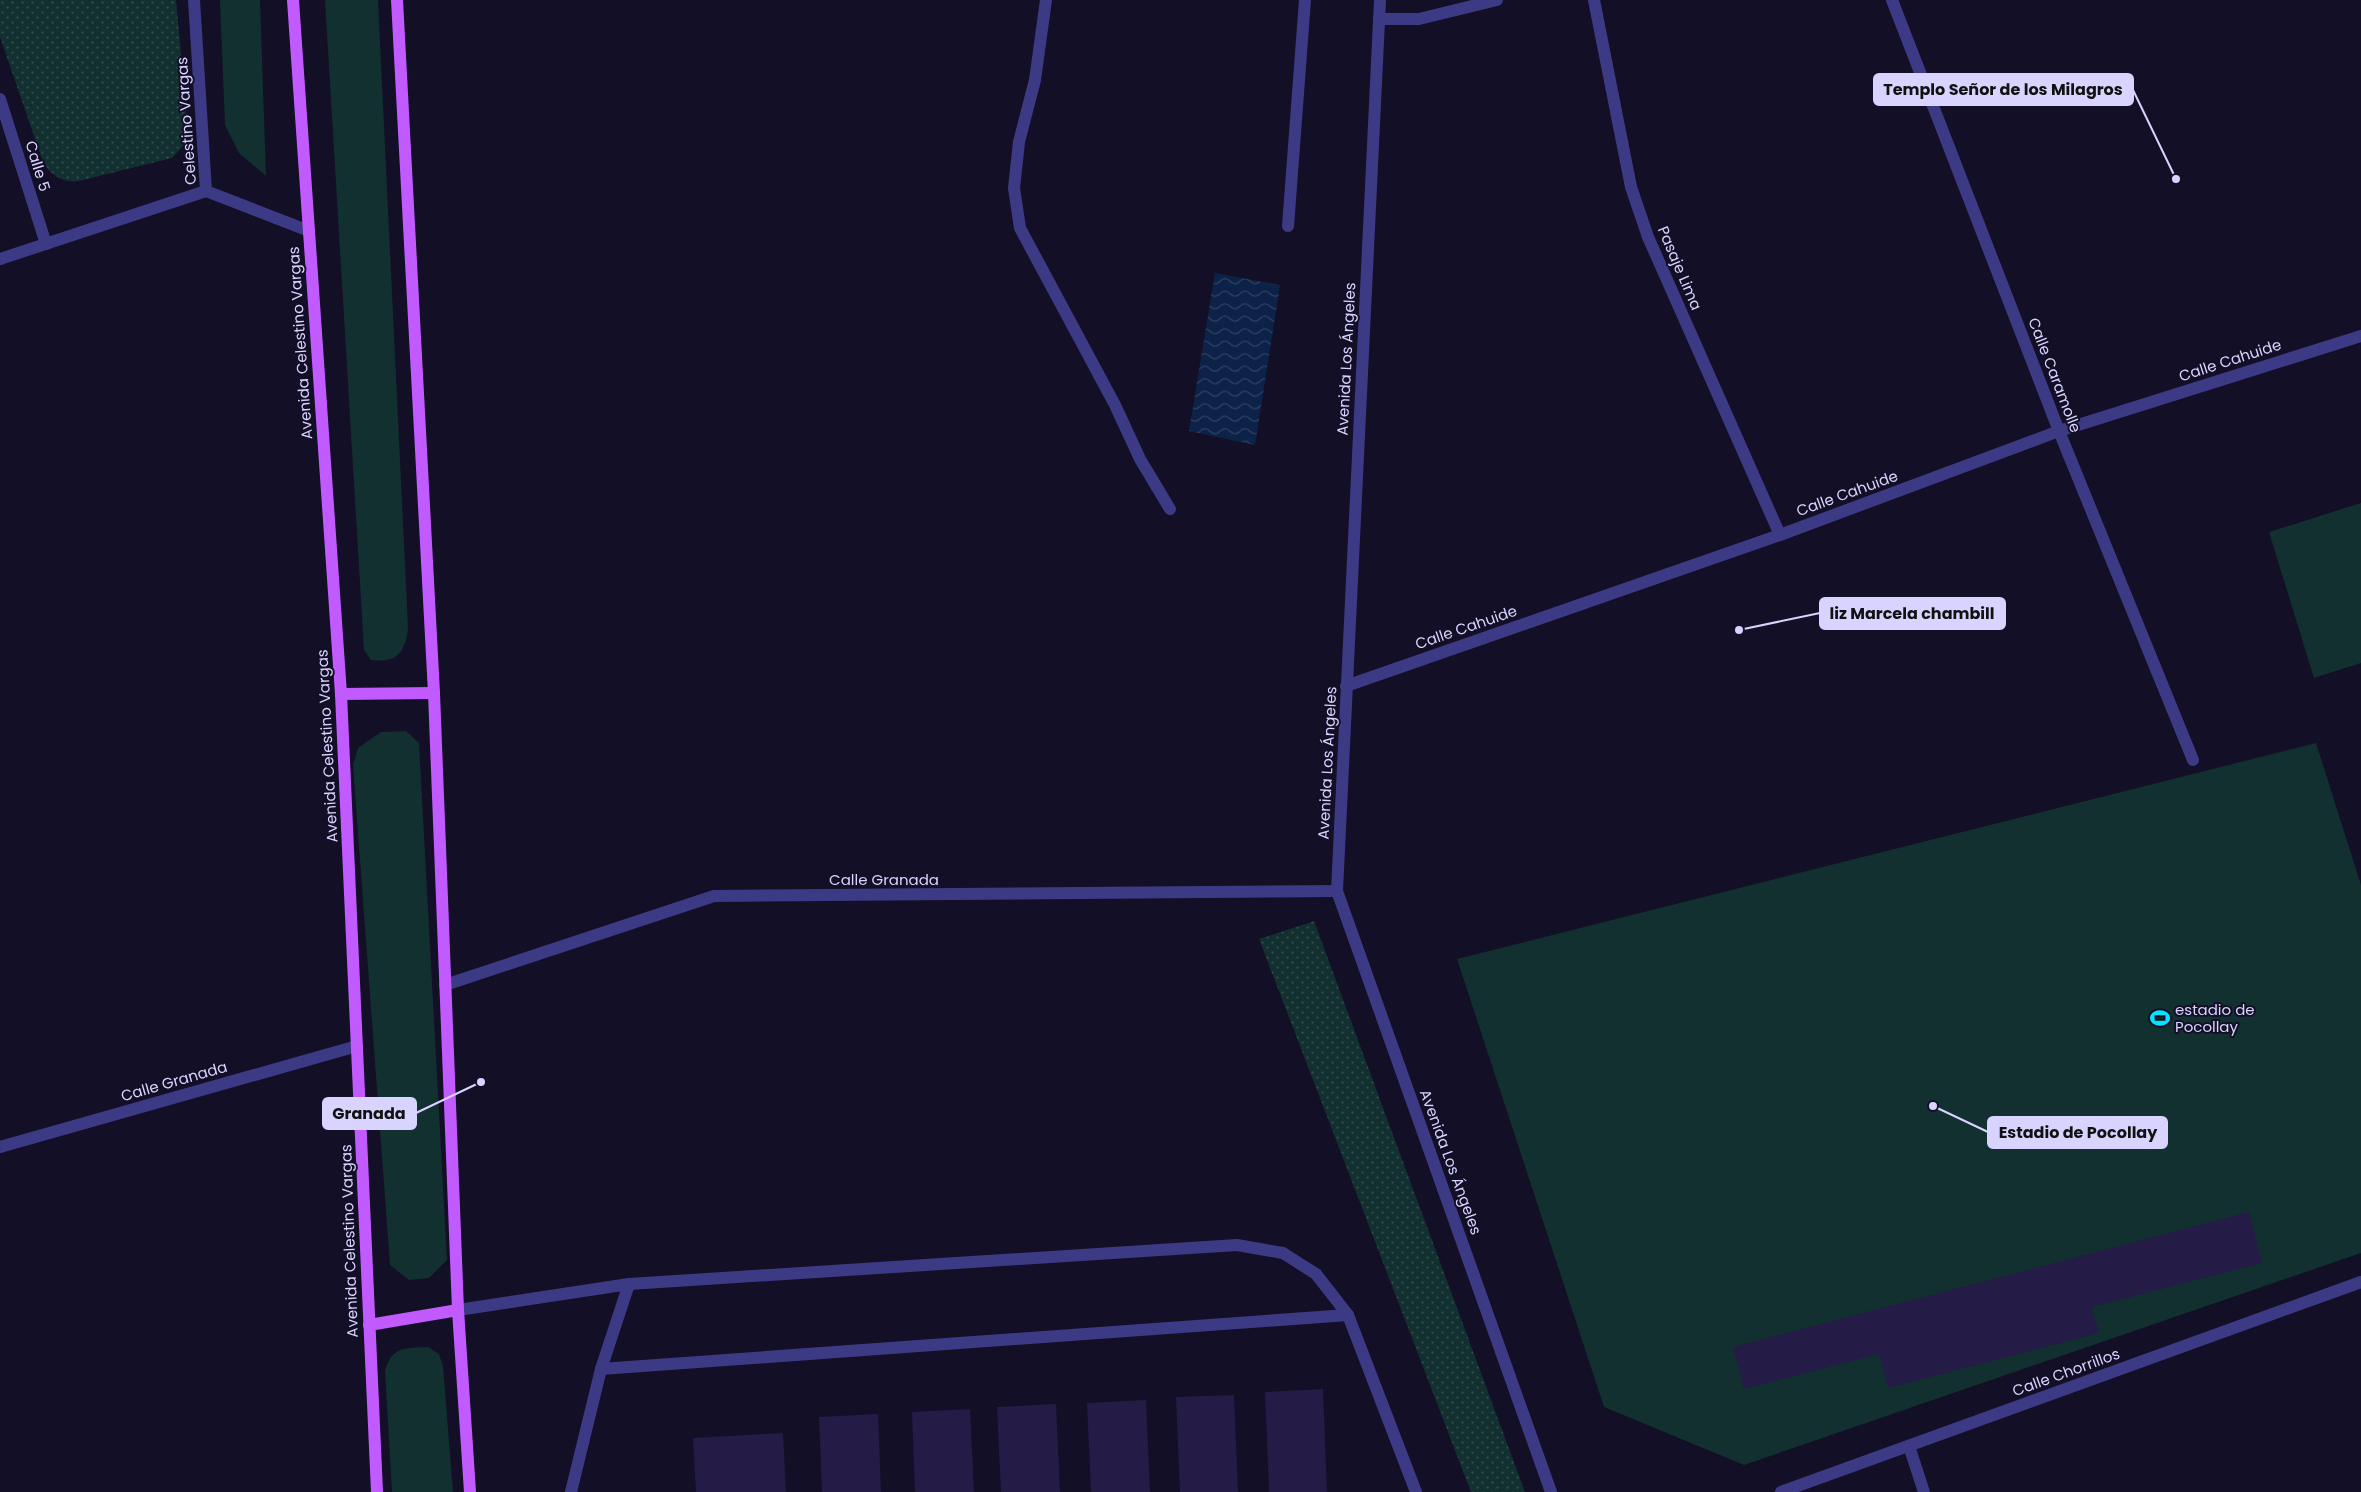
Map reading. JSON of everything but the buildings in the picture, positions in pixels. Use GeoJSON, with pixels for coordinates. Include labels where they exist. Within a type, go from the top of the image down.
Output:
{"type":"FeatureCollection","features":[{"type":"Feature","properties":{"kind":"main road","name":"Avenida Celestino Vargas"},"geometry":{"type":"LineString","coordinates":[[294,0],[342,694],[377,1492]]}},
{"type":"Feature","properties":{"kind":"main road"},"geometry":{"type":"LineString","coordinates":[[398,0],[434,693],[458,1310],[470,1492]]}},
{"type":"Feature","properties":{"kind":"main road"},"geometry":{"type":"LineString","coordinates":[[342,694],[434,693]]}},
{"type":"Feature","properties":{"kind":"main road"},"geometry":{"type":"LineString","coordinates":[[369,1325],[458,1310]]}},
{"type":"Feature","properties":{"kind":"street","name":"Celestino Vargas"},"geometry":{"type":"LineString","coordinates":[[194,0],[206,191],[309,231]]}},
{"type":"Feature","properties":{"kind":"street"},"geometry":{"type":"LineString","coordinates":[[1046,0],[1035,80],[1019,142],[1014,188],[1020,228],[1115,405],[1140,459],[1170,509]]}},
{"type":"Feature","properties":{"kind":"street"},"geometry":{"type":"LineString","coordinates":[[1288,226],[1305,0]]}},
{"type":"Feature","properties":{"kind":"street","name":"Avenida Los Ángeles"},"geometry":{"type":"LineString","coordinates":[[1380,0],[1337,891],[1551,1492]]}},
{"type":"Feature","properties":{"kind":"street"},"geometry":{"type":"LineString","coordinates":[[1379,19],[1419,19],[1498,0]]}},
{"type":"Feature","properties":{"kind":"street","name":"Pasaje Lima"},"geometry":{"type":"LineString","coordinates":[[1594,0],[1632,187],[1648,237],[1780,535]]}},
{"type":"Feature","properties":{"kind":"street","name":"Calle Caramolle"},"geometry":{"type":"LineString","coordinates":[[1892,0],[2059,431],[2193,760]]}},
{"type":"Feature","properties":{"kind":"street","name":"Calle 5"},"geometry":{"type":"LineString","coordinates":[[0,99],[46,244]]}},
{"type":"Feature","properties":{"kind":"street"},"geometry":{"type":"LineString","coordinates":[[0,259],[206,191]]}},
{"type":"Feature","properties":{"kind":"street","name":"Calle Cahuide"},"geometry":{"type":"LineString","coordinates":[[1346,686],[1780,535],[2059,431],[2361,336]]}},
{"type":"Feature","properties":{"kind":"street","name":"Calle Granada"},"geometry":{"type":"LineString","coordinates":[[445,986],[714,896],[1337,891]]}},
{"type":"Feature","properties":{"kind":"street","name":"Calle Granada"},"geometry":{"type":"LineString","coordinates":[[0,1147],[357,1046]]}},
{"type":"Feature","properties":{"kind":"street"},"geometry":{"type":"LineString","coordinates":[[458,1310],[629,1284],[1237,1245],[1283,1253],[1316,1274],[1348,1316],[1416,1492]]}},
{"type":"Feature","properties":{"kind":"street","name":"Calle Chorrillos"},"geometry":{"type":"LineString","coordinates":[[1781,1492],[2361,1282]]}},
{"type":"Feature","properties":{"kind":"street"},"geometry":{"type":"LineString","coordinates":[[571,1492],[601,1369],[629,1284]]}},
{"type":"Feature","properties":{"kind":"street"},"geometry":{"type":"LineString","coordinates":[[601,1369],[1348,1316]]}},
{"type":"Feature","properties":{"kind":"street"},"geometry":{"type":"LineString","coordinates":[[1909,1446],[1924,1492]]}},
{"type":"Feature","properties":{"kind":"green space"},"geometry":{"type":"Polygon","coordinates":[[[0,0],[176,0],[188,130],[184,145],[172,158],[79,181],[67,181],[54,175],[43,162],[0,37],[0,0]]]}},
{"type":"Feature","properties":{"kind":"green space"},"geometry":{"type":"Polygon","coordinates":[[[220,0],[260,0],[266,176],[239,153],[225,125],[220,0]]]}},
{"type":"Feature","properties":{"kind":"green space"},"geometry":{"type":"Polygon","coordinates":[[[325,0],[378,0],[408,628],[402,650],[393,658],[380,661],[371,660],[364,650],[325,0]]]}},
{"type":"Feature","properties":{"kind":"green space"},"geometry":{"type":"Polygon","coordinates":[[[2361,503],[2361,663],[2314,678],[2269,532],[2361,503]]]}},
{"type":"Feature","properties":{"kind":"green space"},"geometry":{"type":"Polygon","coordinates":[[[406,731],[419,743],[447,1260],[429,1278],[409,1280],[390,1265],[353,765],[358,748],[381,732],[406,731]]]}},
{"type":"Feature","properties":{"kind":"green space","name":"estadio de Pocollay"},"geometry":{"type":"Polygon","coordinates":[[[2316,743],[2361,885],[2361,1253],[1744,1465],[1604,1407],[1457,959],[2316,743]]]}},
{"type":"Feature","properties":{"kind":"green space"},"geometry":{"type":"Polygon","coordinates":[[[1314,921],[1525,1492],[1471,1492],[1259,939],[1314,921]]]}},
{"type":"Feature","properties":{"kind":"green space"},"geometry":{"type":"Polygon","coordinates":[[[428,1347],[439,1354],[443,1366],[453,1492],[392,1492],[385,1371],[391,1357],[401,1350],[428,1347]]]}},
{"type":"Feature","properties":{"kind":"water"},"geometry":{"type":"Polygon","coordinates":[[[1215,273],[1280,285],[1255,445],[1189,431],[1215,273]]]}},
{"type":"Feature","properties":{"kind":"place","name":"Templo Señor de los Milagros"},"geometry":{"type":"Point","coordinates":[2176,179]}},
{"type":"Feature","properties":{"kind":"place","name":"liz Marcela chambill"},"geometry":{"type":"Point","coordinates":[1739,630]}},
{"type":"Feature","properties":{"kind":"place","name":"estadio de Pocollay"},"geometry":{"type":"Point","coordinates":[2160,1018]}},
{"type":"Feature","properties":{"kind":"place","name":"Granada"},"geometry":{"type":"Point","coordinates":[481,1082]}},
{"type":"Feature","properties":{"kind":"place","name":"Estadio de Pocollay"},"geometry":{"type":"Point","coordinates":[1933,1106]}}]}
